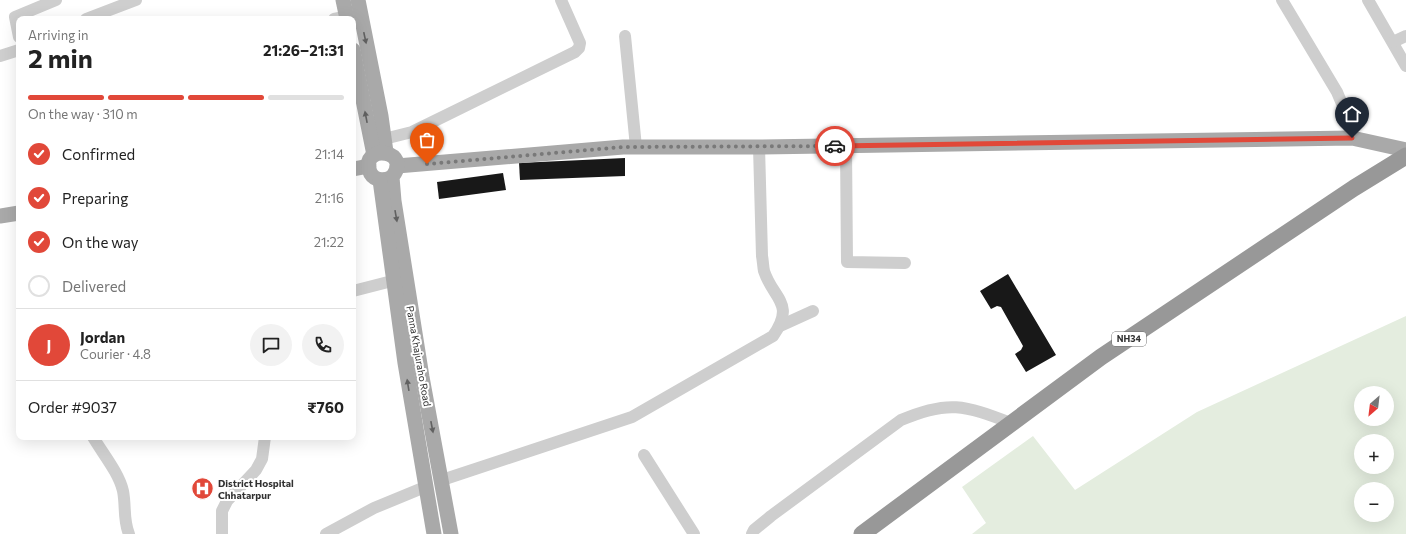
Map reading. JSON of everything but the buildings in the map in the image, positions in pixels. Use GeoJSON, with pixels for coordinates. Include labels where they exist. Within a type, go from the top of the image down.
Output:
{"type":"FeatureCollection","features":[{"type":"Feature","properties":{"kind":"highway","name":"NH34"},"geometry":{"type":"LineString","coordinates":[[862,534],[1101,357],[1354,188],[1406,156]]}},
{"type":"Feature","properties":{"kind":"main road"},"geometry":{"type":"LineString","coordinates":[[343,0],[349,14]]}},
{"type":"Feature","properties":{"kind":"main road"},"geometry":{"type":"LineString","coordinates":[[356,48],[378,153],[370,172],[389,175],[636,147],[846,146],[1352,138],[1406,150]]}},
{"type":"Feature","properties":{"kind":"main road"},"geometry":{"type":"LineString","coordinates":[[356,62],[378,153]]}},
{"type":"Feature","properties":{"kind":"main road"},"geometry":{"type":"LineString","coordinates":[[356,167],[378,153]]}},
{"type":"Feature","properties":{"kind":"main road"},"geometry":{"type":"LineString","coordinates":[[378,153],[396,160],[389,175]]}},
{"type":"Feature","properties":{"kind":"main road","name":"Panna Khajuraho Road"},"geometry":{"type":"LineString","coordinates":[[389,175],[392,281],[434,534]]}},
{"type":"Feature","properties":{"kind":"main road","name":"Panna Khajuraho Road"},"geometry":{"type":"LineString","coordinates":[[389,175],[422,377],[451,534]]}},
{"type":"Feature","properties":{"kind":"main road"},"geometry":{"type":"LineString","coordinates":[[0,216],[16,213]]}},
{"type":"Feature","properties":{"kind":"street"},"geometry":{"type":"LineString","coordinates":[[17,16],[56,0]]}},
{"type":"Feature","properties":{"kind":"street"},"geometry":{"type":"LineString","coordinates":[[94,16],[136,0]]}},
{"type":"Feature","properties":{"kind":"street"},"geometry":{"type":"LineString","coordinates":[[378,153],[412,132],[575,52],[579,48],[580,43],[561,0]]}},
{"type":"Feature","properties":{"kind":"street"},"geometry":{"type":"LineString","coordinates":[[1282,0],[1337,92],[1345,111],[1352,138]]}},
{"type":"Feature","properties":{"kind":"street"},"geometry":{"type":"LineString","coordinates":[[1368,0],[1394,42],[1406,66]]}},
{"type":"Feature","properties":{"kind":"street"},"geometry":{"type":"LineString","coordinates":[[625,36],[636,147]]}},
{"type":"Feature","properties":{"kind":"street"},"geometry":{"type":"LineString","coordinates":[[1394,42],[1406,36]]}},
{"type":"Feature","properties":{"kind":"street"},"geometry":{"type":"LineString","coordinates":[[0,56],[16,51]]}},
{"type":"Feature","properties":{"kind":"street"},"geometry":{"type":"LineString","coordinates":[[846,146],[847,262],[905,263]]}},
{"type":"Feature","properties":{"kind":"street"},"geometry":{"type":"LineString","coordinates":[[442,480],[632,417],[773,336],[780,326],[784,311],[780,299],[764,272],[762,256],[759,147]]}},
{"type":"Feature","properties":{"kind":"street"},"geometry":{"type":"LineString","coordinates":[[356,290],[392,281]]}},
{"type":"Feature","properties":{"kind":"street"},"geometry":{"type":"LineString","coordinates":[[780,326],[813,311]]}},
{"type":"Feature","properties":{"kind":"street"},"geometry":{"type":"LineString","coordinates":[[752,534],[754,530],[771,516],[900,420],[920,412],[956,406],[982,411],[1011,423]]}},
{"type":"Feature","properties":{"kind":"street"},"geometry":{"type":"LineString","coordinates":[[94,440],[121,485],[125,524],[129,534]]}},
{"type":"Feature","properties":{"kind":"street"},"geometry":{"type":"LineString","coordinates":[[222,534],[222,512],[227,501],[256,470],[262,459],[265,440]]}},
{"type":"Feature","properties":{"kind":"street"},"geometry":{"type":"LineString","coordinates":[[644,455],[694,534]]}},
{"type":"Feature","properties":{"kind":"street"},"geometry":{"type":"LineString","coordinates":[[326,534],[374,508],[425,487]]}},
{"type":"Feature","properties":{"kind":"shaded area"},"geometry":{"type":"Polygon","coordinates":[[[1406,316],[1406,534],[972,534],[986,523],[962,487],[1033,436],[1075,490],[1197,412],[1406,316]]]}},
{"type":"Feature","properties":{"kind":"way so far"},"geometry":{"type":"LineString","coordinates":[[427,164],[623,147],[835,146]]}},
{"type":"Feature","properties":{"kind":"place","name":"District Hospital Chhatarpur"},"geometry":{"type":"Point","coordinates":[202,489]}},
{"type":"Feature","properties":{"kind":"route"},"geometry":{"type":"LineString","coordinates":[[835,146],[1352,138]]}}]}
